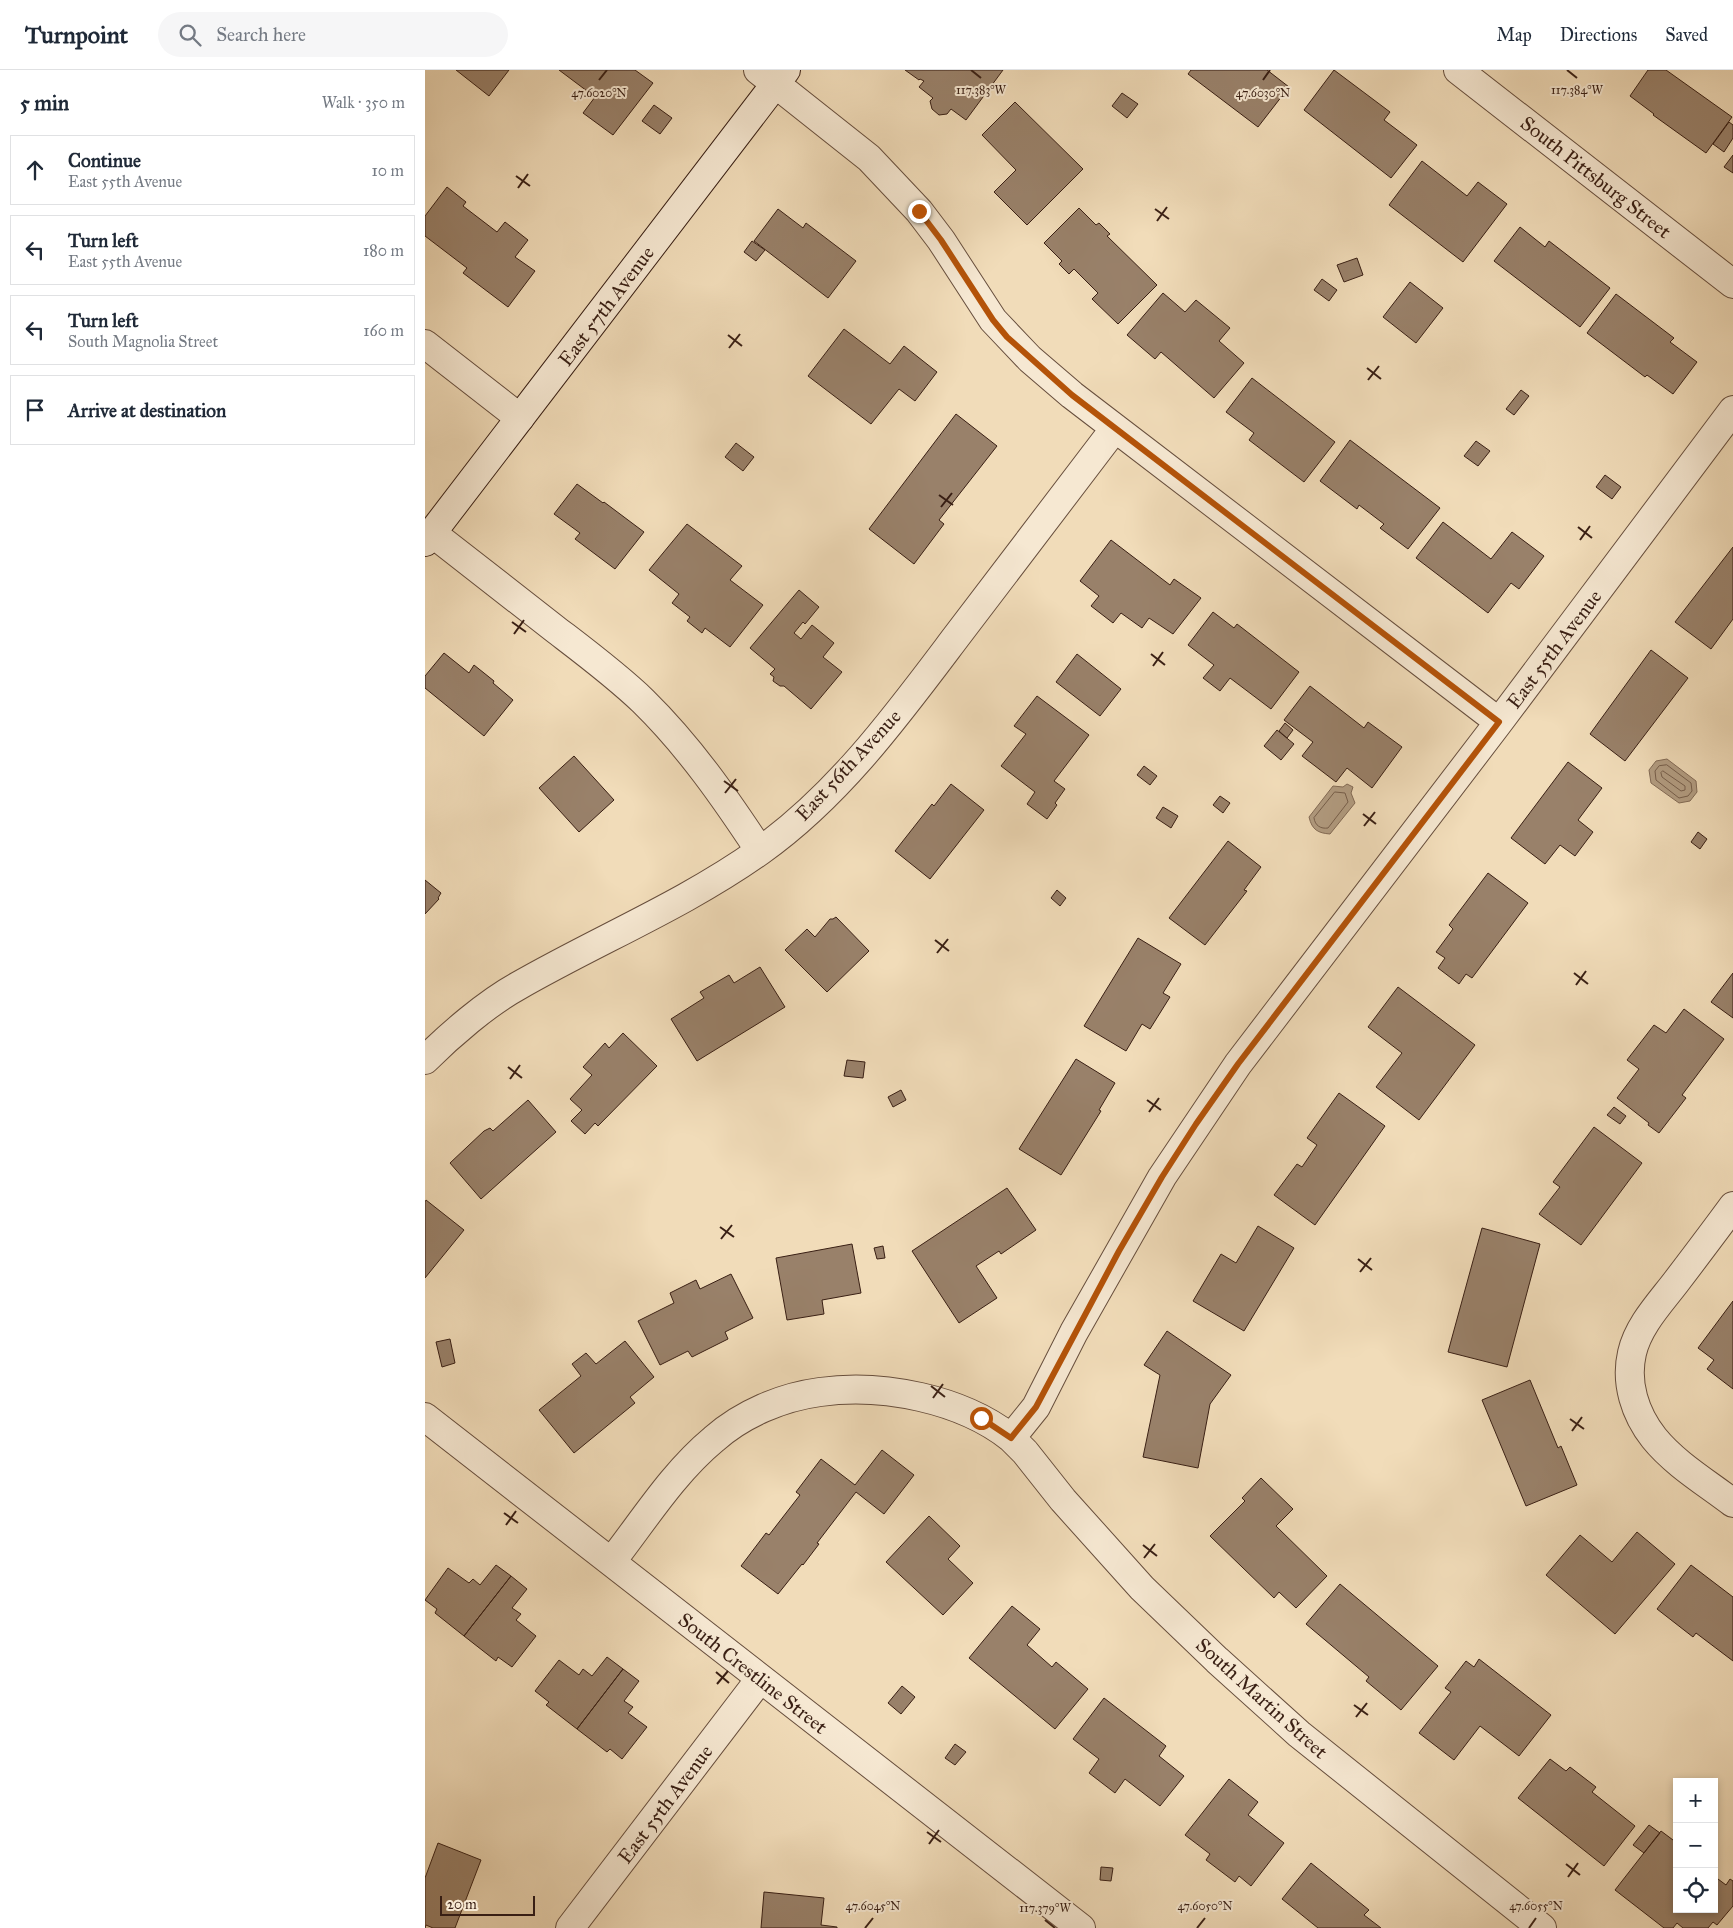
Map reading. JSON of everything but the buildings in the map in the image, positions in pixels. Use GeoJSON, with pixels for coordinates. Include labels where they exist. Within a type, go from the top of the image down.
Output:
{"type":"FeatureCollection","features":[{"type":"Feature","properties":{"kind":"street","name":"South Pittsburg Street"},"geometry":{"type":"LineString","coordinates":[[1459,70],[1733,284]]}},
{"type":"Feature","properties":{"kind":"street","name":"East 57th Avenue"},"geometry":{"type":"LineString","coordinates":[[428,538],[520,418],[773,75]]}},
{"type":"Feature","properties":{"kind":"street"},"geometry":{"type":"LineString","coordinates":[[773,75],[869,158],[919,211],[941,240],[993,320],[1007,337],[1072,395],[1499,722]]}},
{"type":"Feature","properties":{"kind":"street"},"geometry":{"type":"LineString","coordinates":[[425,344],[520,418]]}},
{"type":"Feature","properties":{"kind":"street","name":"East 55th Avenue"},"geometry":{"type":"LineString","coordinates":[[1011,1438],[1036,1407],[1119,1251],[1162,1177],[1238,1064],[1499,722],[1733,410]]}},
{"type":"Feature","properties":{"kind":"street","name":"East 56th Avenue"},"geometry":{"type":"LineString","coordinates":[[425,1060],[475,1017],[516,987],[685,899],[760,851],[804,816],[845,775],[895,718],[1115,428]]}},
{"type":"Feature","properties":{"kind":"street"},"geometry":{"type":"LineString","coordinates":[[428,538],[613,674],[643,701],[670,729],[701,766],[732,808],[760,851]]}},
{"type":"Feature","properties":{"kind":"street"},"geometry":{"type":"LineString","coordinates":[[1733,1206],[1653,1311],[1639,1335],[1632,1352],[1630,1385],[1634,1403],[1643,1423],[1655,1439],[1677,1461],[1733,1503]]}},
{"type":"Feature","properties":{"kind":"street"},"geometry":{"type":"LineString","coordinates":[[612,1561],[685,1466],[715,1438],[744,1418],[780,1402],[820,1392],[867,1390],[902,1394],[944,1404],[981,1418],[1011,1438]]}},
{"type":"Feature","properties":{"kind":"street","name":"South Crestline Street"},"geometry":{"type":"LineString","coordinates":[[425,1417],[1081,1928]]}},
{"type":"Feature","properties":{"kind":"street","name":"South Martin Street"},"geometry":{"type":"LineString","coordinates":[[1011,1438],[1025,1452],[1063,1500],[1142,1588],[1217,1660],[1299,1734],[1542,1928]]}},
{"type":"Feature","properties":{"kind":"street","name":"East 55th Avenue"},"geometry":{"type":"LineString","coordinates":[[570,1928],[760,1679]]}},
{"type":"Feature","properties":{"kind":"water"},"geometry":{"type":"Polygon","coordinates":[[[1667,759],[1696,781],[1697,792],[1690,801],[1679,803],[1651,783],[1649,770],[1656,761],[1667,759]]]}},
{"type":"Feature","properties":{"kind":"water"},"geometry":{"type":"Polygon","coordinates":[[[1347,784],[1353,787],[1351,793],[1355,803],[1330,834],[1316,830],[1309,817],[1333,786],[1343,787],[1347,784]]]}},
{"type":"Feature","properties":{"kind":"route"},"geometry":{"type":"LineString","coordinates":[[919,211],[941,240],[993,320],[1007,337],[1030,359],[1072,395],[1499,722],[1238,1064],[1196,1124],[1162,1177],[1119,1251],[1074,1332],[1036,1407],[1011,1438],[981,1418]]}}]}
